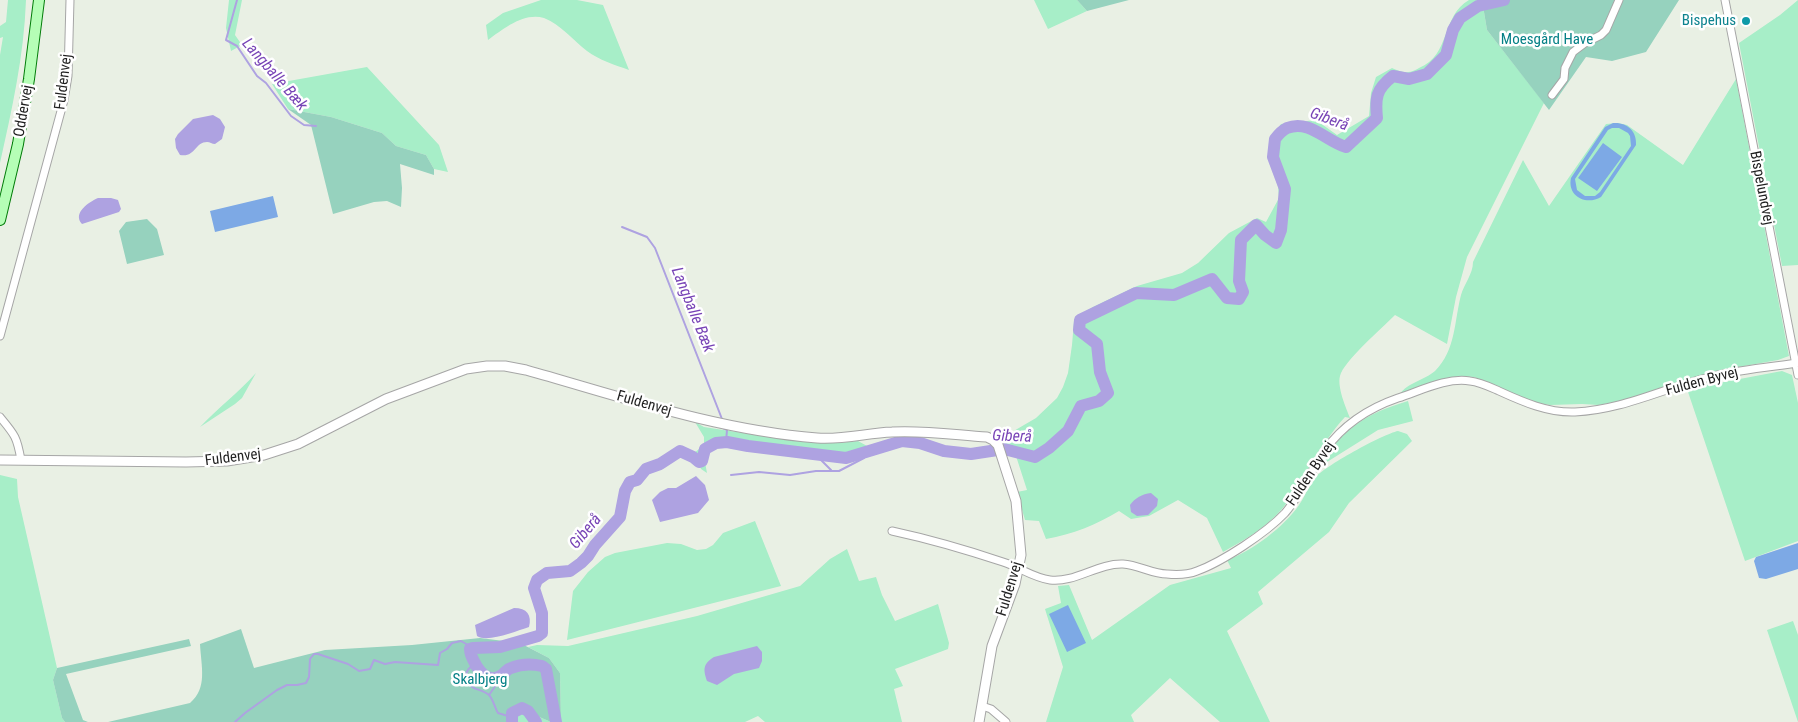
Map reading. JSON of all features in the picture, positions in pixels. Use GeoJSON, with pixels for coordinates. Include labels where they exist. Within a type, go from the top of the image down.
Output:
{"type":"FeatureCollection","features":[{"type":"Feature","properties":{"kind":"main road","name":"Oddervej"},"geometry":{"type":"LineString","coordinates":[[0,220],[18,144],[30,79],[39,0]]}},
{"type":"Feature","properties":{"kind":"street","name":"Fuldenvej"},"geometry":{"type":"LineString","coordinates":[[0,336],[64,100],[68,76],[70,0]]}},
{"type":"Feature","properties":{"kind":"street"},"geometry":{"type":"LineString","coordinates":[[1552,95],[1564,79],[1566,68],[1573,52],[1606,30],[1619,0]]}},
{"type":"Feature","properties":{"kind":"street","name":"Bispelundvej"},"geometry":{"type":"LineString","coordinates":[[1725,0],[1798,375]]}},
{"type":"Feature","properties":{"kind":"street","name":"Fulden Byvej"},"geometry":{"type":"LineString","coordinates":[[892,531],[1006,562],[1045,579],[1065,579],[1115,565],[1137,566],[1152,572],[1180,575],[1214,564],[1259,535],[1283,515],[1293,503],[1326,448],[1342,430],[1370,410],[1394,400],[1445,383],[1470,380],[1532,406],[1574,412],[1624,405],[1705,378],[1796,364]]}},
{"type":"Feature","properties":{"kind":"street","name":"Fuldenvej"},"geometry":{"type":"LineString","coordinates":[[0,460],[186,462],[227,461],[264,455],[298,444],[386,399],[415,387],[466,369],[487,366],[505,366],[526,370],[692,417],[750,430],[818,438],[846,438],[892,432],[987,437],[998,445],[1002,456],[1016,501],[1020,539],[1019,569],[992,646],[979,722]]}},
{"type":"Feature","properties":{"kind":"street"},"geometry":{"type":"LineString","coordinates":[[0,417],[13,431],[18,443],[21,460]]}},
{"type":"Feature","properties":{"kind":"street"},"geometry":{"type":"LineString","coordinates":[[982,706],[992,709],[1006,722]]}},
{"type":"Feature","properties":{"kind":"green space"},"geometry":{"type":"Polygon","coordinates":[[[8,0],[26,0],[25,21],[13,102],[0,163],[0,55],[3,37],[0,38],[0,26],[6,22],[8,0]]]}},
{"type":"Feature","properties":{"kind":"green space"},"geometry":{"type":"Polygon","coordinates":[[[229,0],[242,0],[235,35],[242,45],[231,51],[226,28],[229,0]]]}},
{"type":"Feature","properties":{"kind":"green space"},"geometry":{"type":"Polygon","coordinates":[[[541,0],[577,0],[603,5],[629,70],[592,54],[561,28],[544,18],[529,17],[521,19],[488,40],[486,25],[503,13],[541,0]]]}},
{"type":"Feature","properties":{"kind":"green space"},"geometry":{"type":"Polygon","coordinates":[[[1034,0],[1077,0],[1087,11],[1048,29],[1034,0]]]}},
{"type":"Feature","properties":{"kind":"green space"},"geometry":{"type":"Polygon","coordinates":[[[1077,0],[1129,0],[1087,11],[1077,0]]]}},
{"type":"Feature","properties":{"kind":"green space"},"geometry":{"type":"Polygon","coordinates":[[[1469,0],[1482,0],[1487,30],[1544,103],[1467,257],[1456,297],[1447,344],[1395,315],[1348,362],[1340,376],[1341,391],[1350,418],[1345,417],[1336,428],[1291,498],[1276,516],[1254,533],[1223,552],[1207,518],[1178,500],[1149,516],[1131,519],[1119,511],[1102,521],[1084,528],[1046,539],[1039,521],[1025,520],[1017,492],[1027,490],[1016,456],[1005,453],[1000,439],[1036,418],[1057,398],[1068,373],[1076,317],[1137,286],[1182,273],[1198,263],[1229,233],[1257,218],[1266,222],[1279,198],[1278,186],[1269,158],[1269,142],[1281,124],[1316,120],[1337,135],[1369,116],[1371,93],[1376,77],[1392,68],[1402,72],[1409,72],[1429,62],[1442,45],[1454,16],[1460,7],[1469,0]]]}},
{"type":"Feature","properties":{"kind":"green space","name":"Moesgård Have"},"geometry":{"type":"Polygon","coordinates":[[[1482,0],[1679,0],[1646,52],[1612,61],[1586,57],[1549,110],[1487,30],[1482,0]]]}},
{"type":"Feature","properties":{"kind":"green space"},"geometry":{"type":"Polygon","coordinates":[[[1798,0],[1798,265],[1782,266],[1739,43],[1780,15],[1798,0]]]}},
{"type":"Feature","properties":{"kind":"green space"},"geometry":{"type":"Polygon","coordinates":[[[367,67],[439,145],[448,172],[434,169],[426,155],[396,146],[382,133],[331,117],[288,109],[272,84],[367,67]]]}},
{"type":"Feature","properties":{"kind":"green space"},"geometry":{"type":"Polygon","coordinates":[[[1736,79],[1789,356],[1778,360],[1716,371],[1624,400],[1599,405],[1550,405],[1533,402],[1474,377],[1455,377],[1436,381],[1400,394],[1407,387],[1435,371],[1447,354],[1451,345],[1461,295],[1472,271],[1473,262],[1523,160],[1549,206],[1606,124],[1618,123],[1627,125],[1683,165],[1736,79]]]}},
{"type":"Feature","properties":{"kind":"green space"},"geometry":{"type":"Polygon","coordinates":[[[288,109],[331,117],[382,133],[396,146],[426,155],[434,169],[434,175],[400,164],[401,207],[387,201],[374,202],[333,214],[311,125],[288,109]]]}},
{"type":"Feature","properties":{"kind":"green space"},"geometry":{"type":"Polygon","coordinates":[[[147,219],[157,229],[164,255],[127,264],[119,231],[126,222],[147,219]]]}},
{"type":"Feature","properties":{"kind":"green space"},"geometry":{"type":"Polygon","coordinates":[[[1782,371],[1792,375],[1798,403],[1798,541],[1745,561],[1687,389],[1782,371]]]}},
{"type":"Feature","properties":{"kind":"green space"},"geometry":{"type":"Polygon","coordinates":[[[256,373],[242,398],[200,427],[243,387],[256,373]]]}},
{"type":"Feature","properties":{"kind":"green space"},"geometry":{"type":"Polygon","coordinates":[[[1408,401],[1413,421],[1378,430],[1319,467],[1337,442],[1356,424],[1379,411],[1408,401]]]}},
{"type":"Feature","properties":{"kind":"green space"},"geometry":{"type":"Polygon","coordinates":[[[695,422],[704,427],[812,442],[838,443],[858,441],[878,452],[846,462],[717,445],[708,451],[705,462],[707,473],[701,469],[694,453],[704,445],[704,437],[695,422]]]}},
{"type":"Feature","properties":{"kind":"green space"},"geometry":{"type":"Polygon","coordinates":[[[1398,431],[1407,434],[1412,441],[1349,503],[1329,532],[1258,592],[1263,604],[1227,631],[1270,722],[1220,722],[1170,678],[1131,715],[1134,722],[1046,722],[1063,667],[1045,609],[1061,603],[1058,586],[1069,585],[1092,640],[1170,585],[1231,568],[1227,560],[1247,551],[1285,522],[1299,505],[1320,473],[1329,466],[1380,438],[1398,431]]]}},
{"type":"Feature","properties":{"kind":"green space"},"geometry":{"type":"Polygon","coordinates":[[[0,475],[17,479],[18,497],[57,668],[53,680],[62,718],[65,722],[0,722],[0,475]]]}},
{"type":"Feature","properties":{"kind":"green space"},"geometry":{"type":"Polygon","coordinates":[[[755,521],[781,586],[567,640],[573,591],[588,572],[605,557],[615,553],[667,543],[681,544],[697,550],[706,549],[713,545],[723,533],[755,521]]]}},
{"type":"Feature","properties":{"kind":"green space"},"geometry":{"type":"Polygon","coordinates":[[[847,549],[859,581],[876,577],[882,595],[895,621],[938,604],[949,643],[948,649],[895,669],[903,686],[894,689],[902,722],[765,722],[758,716],[745,722],[561,722],[560,673],[549,658],[528,647],[537,645],[568,646],[697,616],[800,586],[830,559],[847,549]]]}},
{"type":"Feature","properties":{"kind":"green space"},"geometry":{"type":"Polygon","coordinates":[[[1793,621],[1798,635],[1798,722],[1767,630],[1793,621]]]}},
{"type":"Feature","properties":{"kind":"green space","name":"Skalbjerg"},"geometry":{"type":"Polygon","coordinates":[[[241,629],[254,668],[325,650],[412,645],[480,638],[520,643],[549,658],[560,673],[561,722],[551,722],[523,710],[512,716],[512,722],[108,722],[190,703],[196,697],[201,684],[200,644],[241,629]]]}},
{"type":"Feature","properties":{"kind":"green space"},"geometry":{"type":"Polygon","coordinates":[[[189,639],[191,646],[66,674],[83,720],[88,722],[65,722],[62,718],[53,680],[57,668],[189,639]]]}},
{"type":"Feature","properties":{"kind":"green space"},"geometry":{"type":"Polygon","coordinates":[[[523,710],[551,722],[512,722],[512,716],[523,710]]]}},
{"type":"Feature","properties":{"kind":"shaded area"},"geometry":{"type":"Polygon","coordinates":[[[213,115],[220,119],[225,127],[222,139],[215,144],[208,142],[200,144],[189,154],[180,155],[176,148],[175,139],[178,134],[193,119],[213,115]]]}},
{"type":"Feature","properties":{"kind":"shaded area"},"geometry":{"type":"Polygon","coordinates":[[[1613,123],[1627,126],[1635,136],[1636,145],[1601,197],[1595,200],[1584,200],[1579,198],[1572,190],[1571,178],[1605,127],[1613,123]],[[1619,128],[1608,130],[1575,179],[1577,190],[1585,196],[1595,196],[1600,192],[1631,146],[1628,133],[1619,128]]]}},
{"type":"Feature","properties":{"kind":"shaded area"},"geometry":{"type":"Polygon","coordinates":[[[1603,143],[1622,157],[1597,191],[1578,178],[1603,143]]]}},
{"type":"Feature","properties":{"kind":"shaded area"},"geometry":{"type":"Polygon","coordinates":[[[273,196],[278,217],[215,232],[210,211],[273,196]]]}},
{"type":"Feature","properties":{"kind":"shaded area"},"geometry":{"type":"Polygon","coordinates":[[[98,198],[118,200],[121,209],[119,212],[82,224],[79,220],[80,212],[86,205],[98,198]]]}},
{"type":"Feature","properties":{"kind":"shaded area"},"geometry":{"type":"Polygon","coordinates":[[[696,476],[705,485],[709,500],[698,513],[660,522],[652,500],[660,492],[668,488],[676,488],[696,476]]]}},
{"type":"Feature","properties":{"kind":"shaded area"},"geometry":{"type":"Polygon","coordinates":[[[1151,493],[1158,499],[1157,506],[1148,515],[1137,516],[1131,512],[1130,505],[1134,500],[1142,495],[1151,493]]]}},
{"type":"Feature","properties":{"kind":"shaded area"},"geometry":{"type":"Polygon","coordinates":[[[1798,543],[1798,569],[1766,579],[1759,578],[1754,561],[1756,557],[1798,543]]]}},
{"type":"Feature","properties":{"kind":"shaded area"},"geometry":{"type":"Polygon","coordinates":[[[1068,605],[1086,643],[1067,652],[1049,614],[1068,605]]]}},
{"type":"Feature","properties":{"kind":"shaded area"},"geometry":{"type":"Polygon","coordinates":[[[514,608],[522,609],[528,613],[530,619],[529,627],[495,637],[482,638],[477,636],[475,625],[514,608]]]}},
{"type":"Feature","properties":{"kind":"shaded area"},"geometry":{"type":"Polygon","coordinates":[[[757,646],[762,652],[762,661],[759,668],[734,674],[717,685],[707,681],[705,667],[714,657],[757,646]]]}},
{"type":"Feature","properties":{"kind":"waterway","name":"Langballe Bæk"},"geometry":{"type":"LineString","coordinates":[[237,0],[226,40],[237,46],[257,76],[266,83],[291,116],[304,125],[316,126]]}},
{"type":"Feature","properties":{"kind":"waterway","name":"Giberå"},"geometry":{"type":"LineString","coordinates":[[556,722],[546,669],[538,665],[523,665],[510,668],[502,675],[491,678],[482,673],[477,667],[471,656],[470,649],[500,647],[538,636],[542,633],[542,613],[534,588],[537,580],[547,573],[570,571],[588,556],[595,545],[620,517],[625,491],[630,482],[637,480],[646,469],[660,464],[680,451],[699,462],[702,461],[705,449],[716,443],[727,442],[846,458],[902,441],[920,443],[944,451],[971,454],[1004,449],[1035,457],[1049,448],[1068,431],[1081,406],[1099,401],[1108,393],[1100,372],[1097,344],[1079,330],[1080,320],[1136,293],[1174,295],[1212,279],[1227,298],[1239,299],[1243,292],[1239,281],[1241,240],[1256,225],[1276,243],[1281,230],[1285,189],[1273,157],[1275,139],[1282,131],[1295,126],[1303,126],[1346,147],[1377,118],[1376,105],[1378,94],[1387,81],[1393,76],[1409,79],[1427,74],[1446,55],[1453,30],[1460,18],[1478,6],[1504,0]]}},
{"type":"Feature","properties":{"kind":"waterway","name":"Langballe Bæk"},"geometry":{"type":"LineString","coordinates":[[622,227],[647,237],[655,248],[722,419]]}},
{"type":"Feature","properties":{"kind":"waterway","name":"Langballe Bæk"},"geometry":{"type":"LineString","coordinates":[[723,428],[727,430],[726,442]]}},
{"type":"Feature","properties":{"kind":"waterway"},"geometry":{"type":"LineString","coordinates":[[731,475],[759,472],[790,475],[816,471],[839,471],[864,458],[869,451]]}},
{"type":"Feature","properties":{"kind":"waterway"},"geometry":{"type":"LineString","coordinates":[[815,454],[831,470]]}},
{"type":"Feature","properties":{"kind":"waterway"},"geometry":{"type":"LineString","coordinates":[[235,722],[277,690],[287,685],[306,683],[309,677],[310,659],[314,654],[348,664],[359,671],[370,669],[374,660],[385,664],[395,662],[438,665],[440,653],[452,643],[461,641],[473,648]]}},
{"type":"Feature","properties":{"kind":"waterway"},"geometry":{"type":"LineString","coordinates":[[475,664],[467,672],[468,684],[489,695],[498,713],[511,717]]}},
{"type":"Feature","properties":{"kind":"waterway"},"geometry":{"type":"LineString","coordinates":[[489,695],[496,685]]}},
{"type":"Feature","properties":{"kind":"waterway","name":"Giberå"},"geometry":{"type":"LineString","coordinates":[[512,722],[512,713],[522,708],[528,711],[536,722]]}},
{"type":"Feature","properties":{"kind":"place","name":"Bispehus"},"geometry":{"type":"Point","coordinates":[1746,21]}}]}
